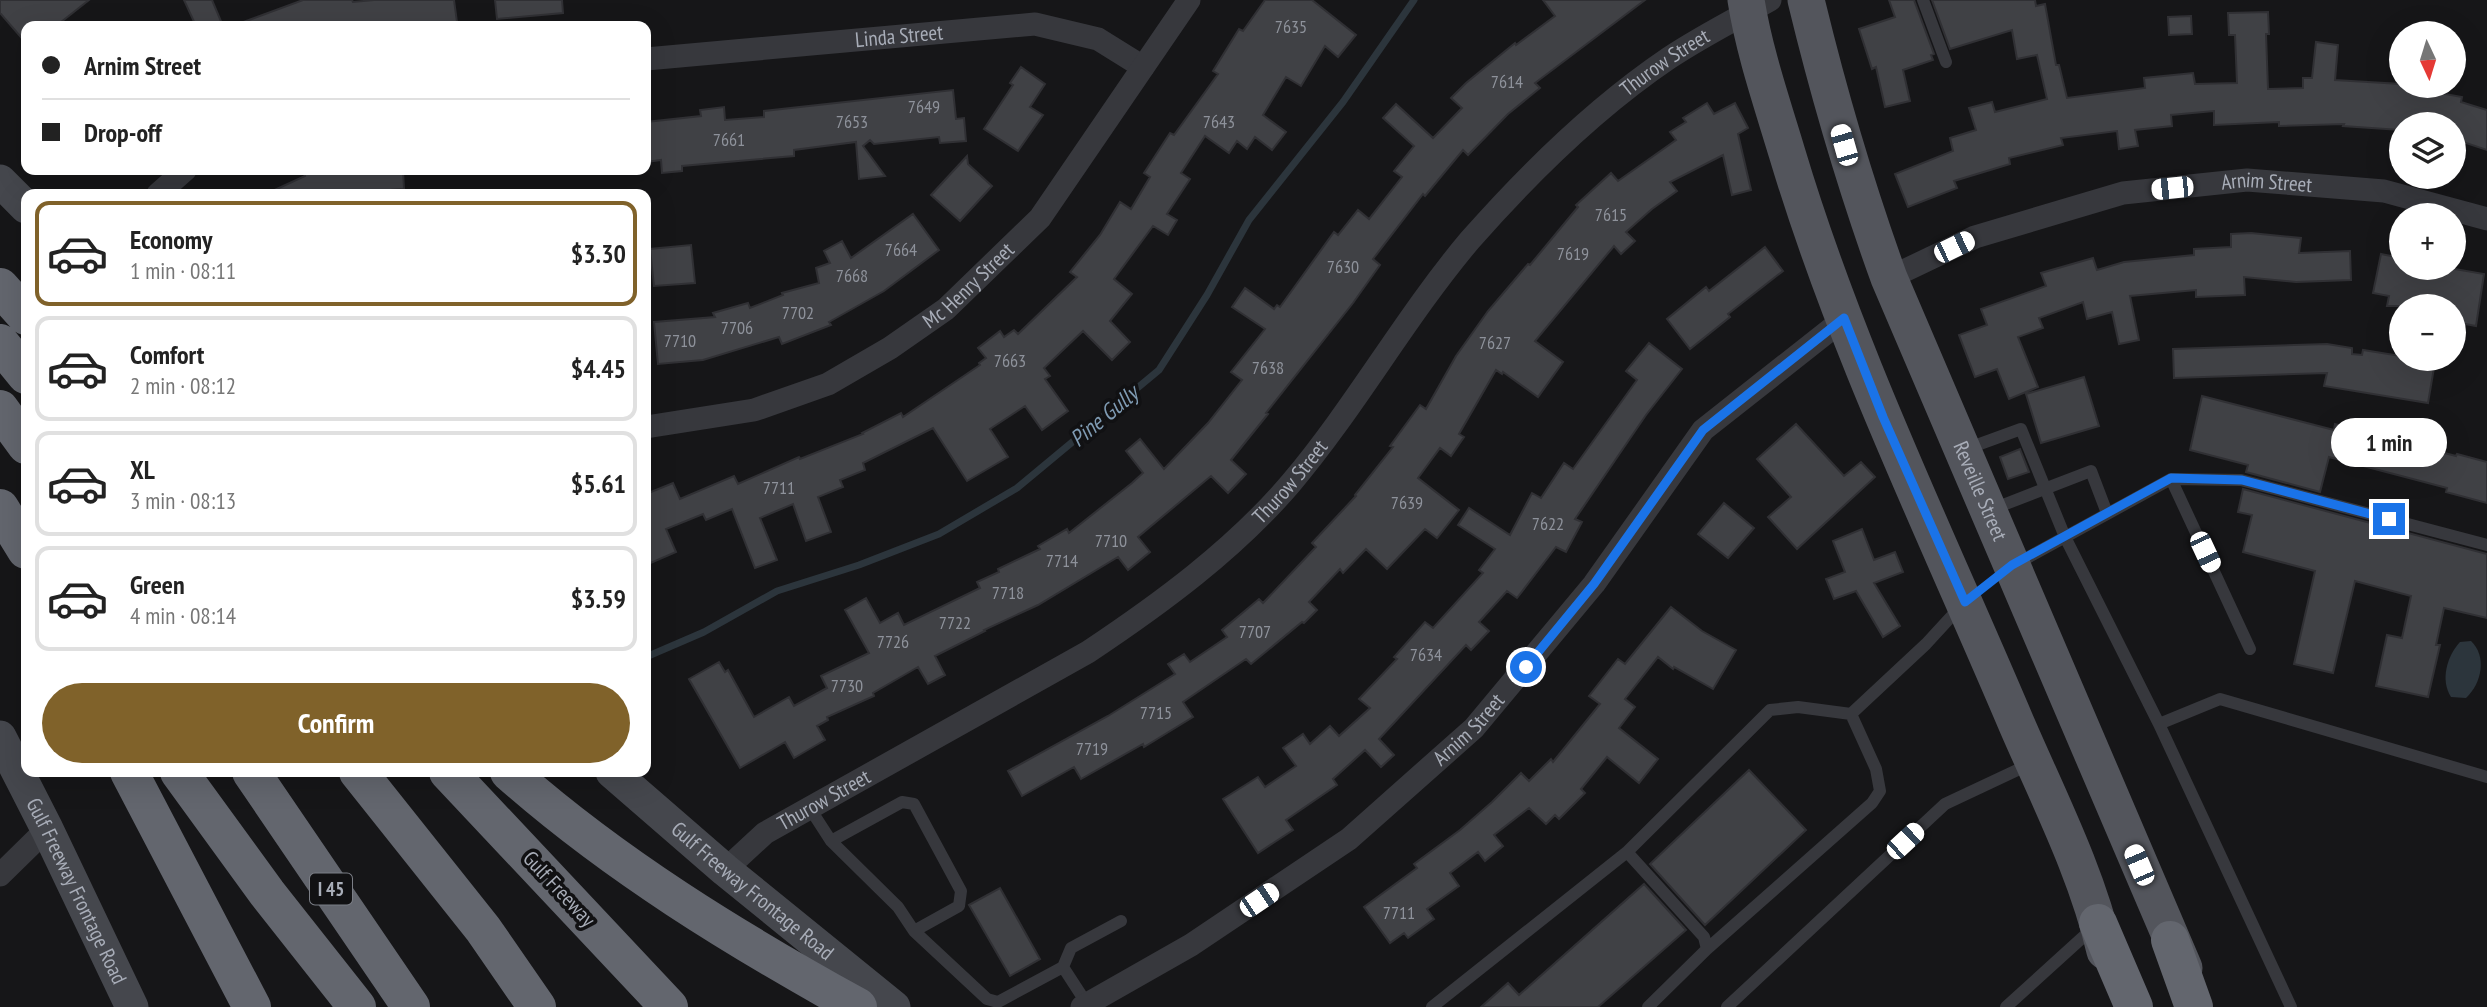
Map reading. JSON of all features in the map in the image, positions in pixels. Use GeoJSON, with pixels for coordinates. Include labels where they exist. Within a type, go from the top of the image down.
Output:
{"type":"FeatureCollection","features":[{"type":"Feature","properties":{"kind":"highway"},"geometry":{"type":"LineString","coordinates":[[0,286],[21,305]]}},
{"type":"Feature","properties":{"kind":"highway"},"geometry":{"type":"LineString","coordinates":[[0,286],[21,310]]}},
{"type":"Feature","properties":{"kind":"highway"},"geometry":{"type":"LineString","coordinates":[[0,343],[21,369]]}},
{"type":"Feature","properties":{"kind":"highway"},"geometry":{"type":"LineString","coordinates":[[0,409],[21,438]]}},
{"type":"Feature","properties":{"kind":"highway"},"geometry":{"type":"LineString","coordinates":[[0,508],[21,542]]}},
{"type":"Feature","properties":{"kind":"highway"},"geometry":{"type":"LineString","coordinates":[[133,777],[252,1007]]}},
{"type":"Feature","properties":{"kind":"highway"},"geometry":{"type":"LineString","coordinates":[[182,777],[299,956],[338,1007]]}},
{"type":"Feature","properties":{"kind":"highway"},"geometry":{"type":"LineString","coordinates":[[183,777],[282,912],[357,1007]]}},
{"type":"Feature","properties":{"kind":"highway","name":"I 45"},"geometry":{"type":"LineString","coordinates":[[254,777],[411,1007]]}},
{"type":"Feature","properties":{"kind":"highway"},"geometry":{"type":"LineString","coordinates":[[362,777],[483,929],[537,1007]]}},
{"type":"Feature","properties":{"kind":"highway","name":"Gulf Freeway"},"geometry":{"type":"LineString","coordinates":[[453,777],[669,1007]]}},
{"type":"Feature","properties":{"kind":"highway"},"geometry":{"type":"LineString","coordinates":[[515,777],[645,878],[770,957],[858,1007]]}},
{"type":"Feature","properties":{"kind":"highway"},"geometry":{"type":"LineString","coordinates":[[2098,923],[2134,1007]]}},
{"type":"Feature","properties":{"kind":"highway"},"geometry":{"type":"LineString","coordinates":[[2170,940],[2194,1007]]}},
{"type":"Feature","properties":{"kind":"highway"},"geometry":{"type":"LineString","coordinates":[[638,973],[678,1007]]}},
{"type":"Feature","properties":{"kind":"main road","name":"Reveille Street"},"geometry":{"type":"LineString","coordinates":[[1806,0],[1840,132],[1889,278],[2170,940],[2203,1007]]}},
{"type":"Feature","properties":{"kind":"main road"},"geometry":{"type":"LineString","coordinates":[[1755,4],[1805,214],[1883,417],[2033,762],[2098,923],[2118,1007]]}},
{"type":"Feature","properties":{"kind":"main road"},"geometry":{"type":"LineString","coordinates":[[0,181],[21,202]]}},
{"type":"Feature","properties":{"kind":"main road"},"geometry":{"type":"LineString","coordinates":[[1965,602],[2012,565]]}},
{"type":"Feature","properties":{"kind":"main road","name":"Gulf Freeway Frontage Road"},"geometry":{"type":"LineString","coordinates":[[0,737],[47,829],[131,1007]]}},
{"type":"Feature","properties":{"kind":"main road","name":"Gulf Freeway Frontage Road"},"geometry":{"type":"LineString","coordinates":[[618,777],[725,870],[894,1007]]}},
{"type":"Feature","properties":{"kind":"street","name":"Mc Henry Street"},"geometry":{"type":"LineString","coordinates":[[651,427],[754,410],[828,384],[890,348],[946,309],[1040,218],[1189,0]]}},
{"type":"Feature","properties":{"kind":"street","name":"Thurow Street"},"geometry":{"type":"LineString","coordinates":[[725,870],[765,833],[1088,652],[1122,630],[1210,562],[1242,534],[1289,485],[1315,453],[1446,269],[1548,157],[1668,59],[1755,4]]}},
{"type":"Feature","properties":{"kind":"street","name":"Linda Street"},"geometry":{"type":"LineString","coordinates":[[651,59],[1035,24],[1098,38],[1143,67]]}},
{"type":"Feature","properties":{"kind":"street"},"geometry":{"type":"LineString","coordinates":[[164,189],[179,175]]}},
{"type":"Feature","properties":{"kind":"street","name":"Arnim Street"},"geometry":{"type":"LineString","coordinates":[[1889,278],[1975,237],[2123,193],[2247,180],[2384,191],[2487,219]]}},
{"type":"Feature","properties":{"kind":"street","name":"Arnim Street"},"geometry":{"type":"LineString","coordinates":[[1084,1006],[1191,945],[1349,839],[1474,728],[1594,584],[1703,430],[1844,318]]}},
{"type":"Feature","properties":{"kind":"street"},"geometry":{"type":"LineString","coordinates":[[0,875],[47,829]]}},
{"type":"Feature","properties":{"kind":"lane"},"geometry":{"type":"LineString","coordinates":[[1923,0],[1946,62]]}},
{"type":"Feature","properties":{"kind":"lane"},"geometry":{"type":"LineString","coordinates":[[1963,450],[2021,429],[2065,537],[2159,724],[2291,1007]]}},
{"type":"Feature","properties":{"kind":"lane"},"geometry":{"type":"LineString","coordinates":[[1989,510],[2091,471],[2107,513]]}},
{"type":"Feature","properties":{"kind":"lane"},"geometry":{"type":"LineString","coordinates":[[2171,478],[2250,649]]}},
{"type":"Feature","properties":{"kind":"lane"},"geometry":{"type":"LineString","coordinates":[[2012,565],[2171,478],[2242,480],[2487,545]]}},
{"type":"Feature","properties":{"kind":"lane"},"geometry":{"type":"LineString","coordinates":[[1851,714],[1926,644],[1965,602]]}},
{"type":"Feature","properties":{"kind":"lane"},"geometry":{"type":"LineString","coordinates":[[2159,724],[2220,699],[2228,700],[2487,777]]}},
{"type":"Feature","properties":{"kind":"lane"},"geometry":{"type":"LineString","coordinates":[[1432,1007],[1627,852],[1770,710],[1798,706],[1851,714]]}},
{"type":"Feature","properties":{"kind":"lane"},"geometry":{"type":"LineString","coordinates":[[1648,1007],[1707,949],[1872,803],[1880,791],[1876,769],[1851,714]]}},
{"type":"Feature","properties":{"kind":"lane"},"geometry":{"type":"LineString","coordinates":[[1727,1007],[1945,804],[2033,762]]}},
{"type":"Feature","properties":{"kind":"lane"},"geometry":{"type":"LineString","coordinates":[[831,841],[902,802],[914,804],[961,891],[959,906],[914,931]]}},
{"type":"Feature","properties":{"kind":"lane"},"geometry":{"type":"LineString","coordinates":[[809,807],[831,841],[898,907],[914,931],[993,1002],[998,1002],[1063,967],[1071,948],[1121,921]]}},
{"type":"Feature","properties":{"kind":"lane"},"geometry":{"type":"LineString","coordinates":[[1627,852],[1704,937],[1707,949]]}},
{"type":"Feature","properties":{"kind":"lane"},"geometry":{"type":"LineString","coordinates":[[2006,1007],[2098,923]]}},
{"type":"Feature","properties":{"kind":"lane"},"geometry":{"type":"LineString","coordinates":[[1063,967],[1084,1006]]}},
{"type":"Feature","properties":{"kind":"shaded area"},"geometry":{"type":"Polygon","coordinates":[[[2471,641],[2481,662],[2479,677],[2466,698],[2451,697],[2446,683],[2446,668],[2460,642],[2471,641]]]}},
{"type":"Feature","properties":{"kind":"building"},"geometry":{"type":"Polygon","coordinates":[[[0,0],[89,0],[62,21],[21,21],[21,37],[0,13],[0,0]]]}},
{"type":"Feature","properties":{"kind":"building"},"geometry":{"type":"Polygon","coordinates":[[[184,0],[212,0],[221,21],[194,21],[184,0]]]}},
{"type":"Feature","properties":{"kind":"building"},"geometry":{"type":"Polygon","coordinates":[[[303,0],[454,0],[457,21],[246,21],[303,0]]]}},
{"type":"Feature","properties":{"kind":"building"},"geometry":{"type":"Polygon","coordinates":[[[495,0],[562,0],[563,13],[497,19],[495,0]]]}},
{"type":"Feature","properties":{"kind":"building"},"geometry":{"type":"Polygon","coordinates":[[[1265,0],[1312,0],[1356,35],[1338,57],[1325,46],[1301,86],[1286,77],[1263,115],[1286,132],[1272,150],[1255,137],[1247,149],[1237,141],[1229,153],[1205,136],[1181,173],[1190,179],[1167,214],[1177,220],[1168,235],[1153,226],[1114,279],[1132,294],[1110,321],[1130,342],[1112,360],[1083,331],[1044,368],[1050,376],[1045,379],[1068,411],[1042,430],[1025,406],[990,429],[1008,457],[967,481],[933,428],[863,463],[865,470],[840,480],[843,487],[818,497],[831,532],[806,541],[793,504],[760,518],[777,560],[755,568],[732,509],[706,520],[703,514],[666,529],[676,552],[651,563],[651,492],[673,483],[680,499],[734,476],[738,484],[799,457],[800,459],[863,434],[901,413],[903,417],[980,365],[986,358],[978,348],[1000,331],[1004,337],[1014,330],[1018,334],[1077,277],[1070,272],[1100,235],[1120,202],[1131,209],[1150,177],[1144,173],[1170,133],[1174,135],[1218,74],[1213,71],[1239,29],[1243,31],[1265,0]]]}},
{"type":"Feature","properties":{"kind":"building"},"geometry":{"type":"Polygon","coordinates":[[[1543,0],[1645,0],[1535,83],[1540,88],[1508,114],[1468,155],[1463,150],[1425,196],[1423,194],[1373,259],[1380,265],[1353,303],[1231,460],[1246,474],[1228,493],[1211,476],[1138,537],[1150,552],[1128,570],[1118,557],[1038,605],[935,656],[945,675],[928,684],[918,667],[873,693],[874,696],[827,717],[828,720],[817,726],[825,740],[794,758],[785,742],[740,768],[689,679],[719,662],[725,672],[728,670],[754,717],[789,697],[794,706],[827,688],[821,676],[869,653],[845,610],[866,598],[880,623],[898,613],[904,625],[980,588],[977,582],[999,572],[998,569],[1040,549],[1038,546],[1067,529],[1069,533],[1143,473],[1126,451],[1140,439],[1164,469],[1208,423],[1242,380],[1231,372],[1265,329],[1232,307],[1245,288],[1274,309],[1277,305],[1280,307],[1334,232],[1338,235],[1358,210],[1369,219],[1402,177],[1394,171],[1414,146],[1383,118],[1396,104],[1433,138],[1462,108],[1451,98],[1466,83],[1515,43],[1516,45],[1555,16],[1543,0]]]}},
{"type":"Feature","properties":{"kind":"building"},"geometry":{"type":"Polygon","coordinates":[[[1889,0],[1914,0],[1934,54],[1931,55],[1933,60],[1903,70],[1910,101],[1885,107],[1876,67],[1872,69],[1859,29],[1895,17],[1889,0]]]}},
{"type":"Feature","properties":{"kind":"building"},"geometry":{"type":"Polygon","coordinates":[[[1932,0],[2035,0],[2036,6],[2045,4],[2056,65],[2059,65],[2067,98],[2145,88],[2144,78],[2193,73],[2195,84],[2237,83],[2235,35],[2229,35],[2228,13],[2268,12],[2268,89],[2303,88],[2303,78],[2312,78],[2316,42],[2338,45],[2335,80],[2389,83],[2389,98],[2462,98],[2461,102],[2487,110],[2487,150],[2466,143],[2466,112],[2389,112],[2389,129],[2343,126],[2344,124],[2279,126],[2279,122],[2214,125],[2214,111],[2171,115],[2172,126],[2135,130],[2138,146],[2119,149],[2117,131],[2061,138],[2063,145],[2009,158],[2010,164],[1954,181],[1957,188],[1908,207],[1895,174],[1953,151],[1950,138],[1976,130],[1969,108],[1992,102],[1995,112],[2047,99],[2037,55],[2017,59],[2012,30],[1950,49],[1932,0]]]}},
{"type":"Feature","properties":{"kind":"building"},"geometry":{"type":"Polygon","coordinates":[[[2191,16],[2192,34],[2169,35],[2168,17],[2191,16]]]}},
{"type":"Feature","properties":{"kind":"building"},"geometry":{"type":"Polygon","coordinates":[[[1021,67],[1045,84],[1030,107],[1043,115],[1018,151],[984,129],[1013,85],[1010,83],[1021,67]]]}},
{"type":"Feature","properties":{"kind":"building"},"geometry":{"type":"Polygon","coordinates":[[[953,90],[956,119],[964,118],[966,141],[940,143],[939,137],[874,144],[870,140],[863,146],[885,176],[859,179],[856,142],[794,150],[794,156],[682,166],[682,171],[662,173],[661,160],[651,161],[651,121],[701,116],[700,110],[724,107],[725,120],[764,117],[764,111],[953,90]]]}},
{"type":"Feature","properties":{"kind":"building"},"geometry":{"type":"Polygon","coordinates":[[[1707,103],[1714,114],[1735,103],[1748,128],[1738,134],[1751,190],[1732,195],[1723,155],[1670,182],[1677,191],[1626,232],[1635,241],[1621,254],[1614,246],[1535,341],[1563,362],[1538,397],[1503,372],[1502,374],[1496,370],[1459,434],[1464,437],[1451,456],[1440,448],[1418,478],[1459,510],[1437,538],[1425,529],[1387,569],[1366,549],[1343,573],[1340,569],[1309,602],[1317,610],[1304,623],[1251,664],[1246,659],[1183,702],[1193,717],[1144,747],[1143,744],[1081,779],[1074,767],[1022,796],[1008,771],[1108,716],[1175,674],[1168,664],[1184,654],[1190,662],[1227,637],[1222,630],[1259,599],[1263,603],[1316,547],[1312,543],[1356,496],[1420,405],[1426,409],[1456,356],[1488,311],[1528,264],[1530,265],[1578,207],[1576,205],[1611,173],[1618,181],[1676,140],[1670,132],[1686,122],[1683,118],[1707,103]]]}},
{"type":"Feature","properties":{"kind":"building"},"geometry":{"type":"Polygon","coordinates":[[[967,156],[968,164],[992,186],[960,221],[931,195],[967,156]]]}},
{"type":"Feature","properties":{"kind":"building"},"geometry":{"type":"Polygon","coordinates":[[[403,175],[404,189],[277,189],[305,176],[403,175]]]}},
{"type":"Feature","properties":{"kind":"building"},"geometry":{"type":"Polygon","coordinates":[[[913,214],[939,250],[884,291],[829,322],[831,325],[782,344],[779,337],[703,360],[658,364],[654,322],[715,317],[713,313],[748,303],[750,308],[783,295],[782,293],[819,283],[816,268],[830,263],[824,251],[842,241],[851,258],[913,214]]]}},
{"type":"Feature","properties":{"kind":"building"},"geometry":{"type":"Polygon","coordinates":[[[2251,233],[2301,238],[2299,253],[2350,251],[2351,280],[2296,282],[2244,277],[2245,295],[2196,297],[2196,290],[2130,296],[2139,340],[2119,344],[2112,312],[2087,319],[2083,302],[2039,318],[2043,328],[2018,337],[2038,387],[2009,399],[1997,369],[1975,377],[1959,335],[1987,325],[1981,309],[2046,286],[2041,273],[2093,258],[2097,270],[2124,262],[2194,255],[2194,249],[2231,247],[2231,234],[2251,233]]]}},
{"type":"Feature","properties":{"kind":"building"},"geometry":{"type":"Polygon","coordinates":[[[691,245],[695,283],[654,286],[651,249],[691,245]]]}},
{"type":"Feature","properties":{"kind":"building"},"geometry":{"type":"Polygon","coordinates":[[[1765,247],[1783,271],[1728,314],[1730,317],[1690,349],[1667,319],[1706,287],[1709,291],[1765,247]]]}},
{"type":"Feature","properties":{"kind":"building"},"geometry":{"type":"Polygon","coordinates":[[[2381,254],[2389,256],[2389,280],[2466,280],[2466,271],[2484,274],[2476,326],[2466,324],[2466,294],[2389,296],[2373,293],[2381,254]]]}},
{"type":"Feature","properties":{"kind":"building"},"geometry":{"type":"Polygon","coordinates":[[[1649,343],[1682,369],[1646,415],[1575,519],[1582,522],[1566,552],[1556,547],[1517,598],[1507,591],[1479,622],[1489,631],[1471,650],[1466,645],[1379,739],[1394,755],[1381,767],[1365,750],[1333,779],[1337,785],[1286,820],[1293,830],[1258,853],[1223,799],[1258,777],[1265,787],[1296,766],[1283,748],[1303,734],[1310,744],[1330,726],[1339,736],[1370,708],[1359,699],[1397,659],[1394,657],[1425,622],[1433,628],[1483,573],[1479,570],[1495,549],[1458,525],[1469,508],[1510,535],[1532,493],[1541,498],[1564,463],[1573,469],[1637,380],[1626,371],[1649,343]]]}},
{"type":"Feature","properties":{"kind":"building"},"geometry":{"type":"Polygon","coordinates":[[[2327,344],[2352,348],[2352,354],[2362,355],[2363,350],[2389,354],[2389,371],[2433,371],[2428,403],[2324,386],[2327,373],[2174,378],[2173,349],[2327,344]]]}},
{"type":"Feature","properties":{"kind":"building"},"geometry":{"type":"Polygon","coordinates":[[[2084,377],[2099,426],[2041,443],[2026,394],[2084,377]]]}},
{"type":"Feature","properties":{"kind":"building"},"geometry":{"type":"Polygon","coordinates":[[[2202,396],[2334,430],[2335,424],[2487,462],[2487,503],[2446,492],[2447,488],[2329,457],[2320,492],[2246,472],[2248,465],[2190,450],[2202,396]]]}},
{"type":"Feature","properties":{"kind":"building"},"geometry":{"type":"Polygon","coordinates":[[[1796,424],[1844,476],[1861,462],[1875,477],[1797,549],[1768,517],[1791,497],[1757,459],[1796,424]]]}},
{"type":"Feature","properties":{"kind":"building"},"geometry":{"type":"Polygon","coordinates":[[[2020,449],[2029,472],[2008,479],[2000,457],[2020,449]]]}},
{"type":"Feature","properties":{"kind":"building"},"geometry":{"type":"Polygon","coordinates":[[[2243,489],[2487,554],[2487,618],[2444,608],[2436,645],[2440,645],[2428,697],[2376,686],[2387,635],[2402,638],[2411,596],[2355,581],[2333,673],[2294,664],[2315,571],[2243,552],[2252,515],[2238,512],[2243,489]]]}},
{"type":"Feature","properties":{"kind":"building"},"geometry":{"type":"Polygon","coordinates":[[[1724,503],[1754,528],[1728,558],[1698,534],[1724,503]]]}},
{"type":"Feature","properties":{"kind":"building"},"geometry":{"type":"Polygon","coordinates":[[[1862,529],[1874,560],[1895,552],[1903,572],[1874,583],[1900,626],[1883,637],[1856,591],[1834,599],[1826,579],[1845,572],[1833,541],[1862,529]]]}},
{"type":"Feature","properties":{"kind":"building"},"geometry":{"type":"Polygon","coordinates":[[[1671,607],[1702,631],[1736,650],[1713,689],[1674,667],[1673,669],[1658,657],[1625,699],[1635,707],[1619,728],[1658,759],[1639,783],[1607,757],[1581,789],[1585,793],[1559,819],[1555,815],[1546,824],[1529,808],[1494,835],[1503,846],[1485,861],[1478,852],[1450,873],[1459,886],[1427,909],[1434,919],[1408,938],[1404,933],[1390,943],[1364,907],[1417,868],[1414,864],[1460,830],[1521,773],[1529,781],[1551,759],[1553,762],[1600,704],[1589,696],[1618,659],[1625,664],[1671,607]]]}},
{"type":"Feature","properties":{"kind":"building"},"geometry":{"type":"Polygon","coordinates":[[[1749,770],[1806,830],[1705,925],[1650,864],[1749,770]]]}},
{"type":"Feature","properties":{"kind":"building"},"geometry":{"type":"Polygon","coordinates":[[[1644,884],[1686,930],[1598,1007],[1481,1007],[1508,983],[1519,995],[1644,884]]]}},
{"type":"Feature","properties":{"kind":"building"},"geometry":{"type":"Polygon","coordinates":[[[1000,888],[1040,959],[1010,976],[969,905],[1000,888]]]}},
{"type":"Feature","properties":{"kind":"waterway","name":"Pine Gully"},"geometry":{"type":"LineString","coordinates":[[651,655],[704,632],[777,591],[859,565],[939,534],[1017,488],[1159,370],[1207,295],[1249,220],[1343,102],[1414,0]]}},
{"type":"Feature","properties":{"kind":"route"},"geometry":{"type":"LineString","coordinates":[[1526,667],[1594,584],[1703,430],[1844,318],[1883,417],[1965,602],[2012,565],[2171,478],[2242,480],[2389,519]]}}]}
